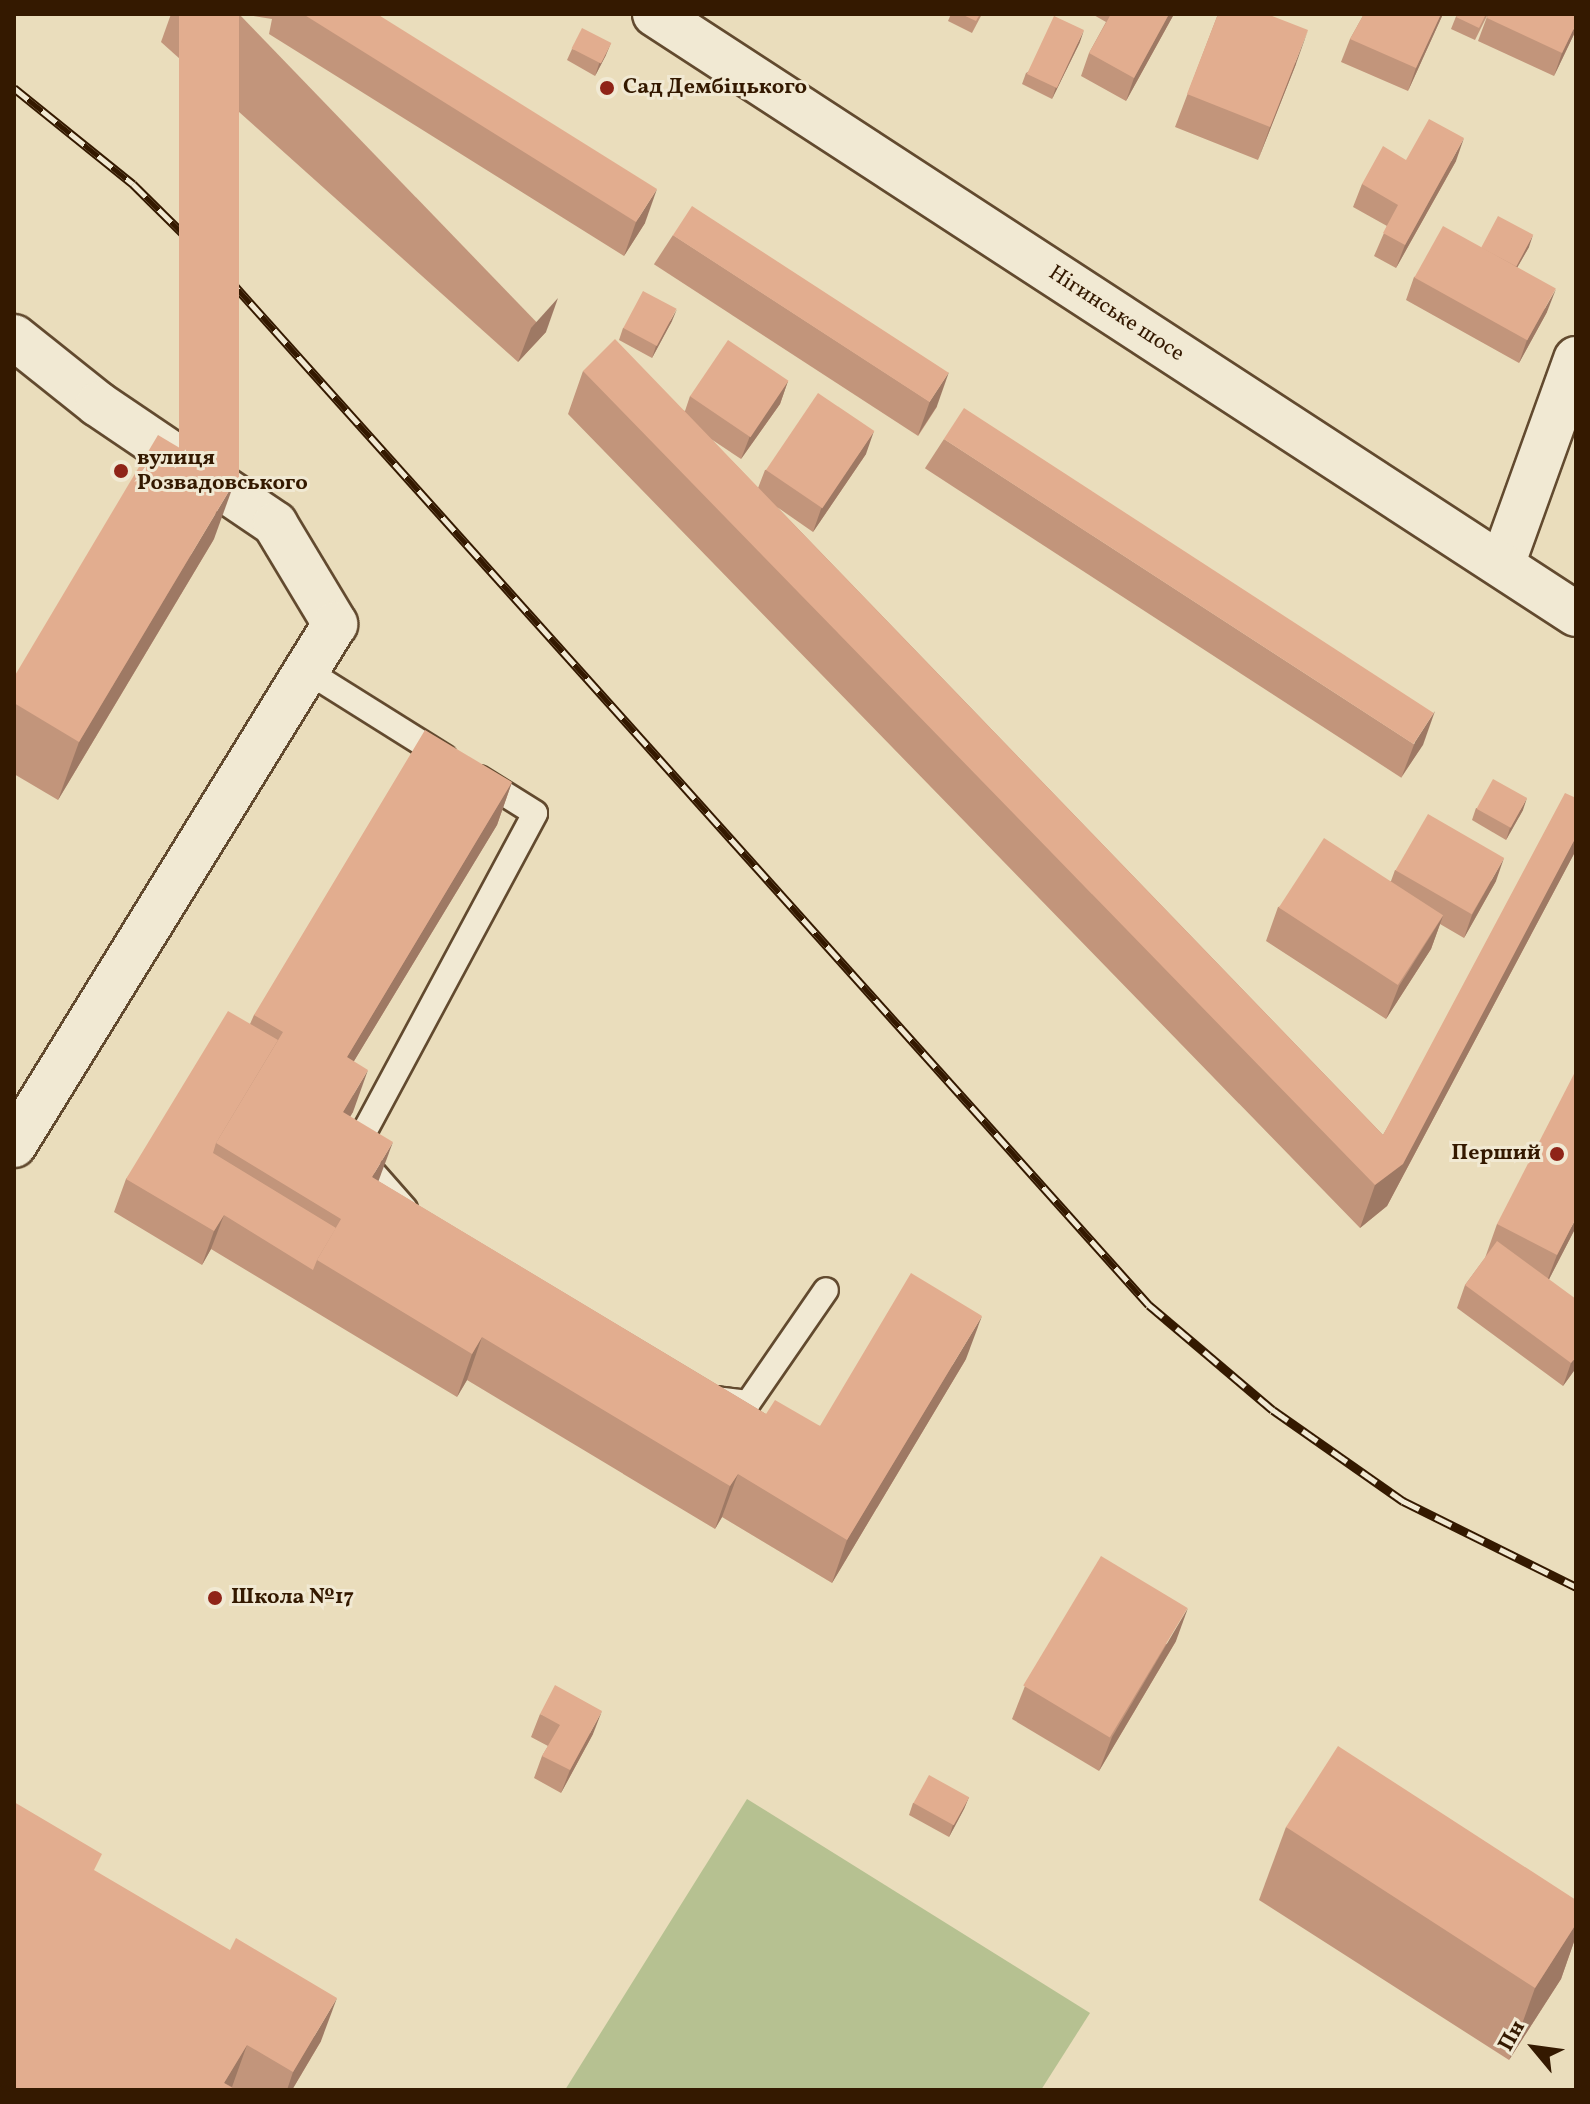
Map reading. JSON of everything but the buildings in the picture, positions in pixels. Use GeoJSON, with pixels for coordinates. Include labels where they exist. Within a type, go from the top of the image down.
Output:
{"type":"FeatureCollection","features":[{"type":"Feature","properties":{"kind":"street","name":"Нігинське шосе"},"geometry":{"type":"LineString","coordinates":[[655,14],[1576,614]]}},
{"type":"Feature","properties":{"kind":"street"},"geometry":{"type":"LineString","coordinates":[[14,337],[109,412],[275,524],[335,624],[14,1145]]}},
{"type":"Feature","properties":{"kind":"street"},"geometry":{"type":"LineString","coordinates":[[1502,565],[1576,359]]}},
{"type":"Feature","properties":{"kind":"lane"},"geometry":{"type":"LineString","coordinates":[[307,671],[535,813],[354,1151],[406,1210],[433,1227]]}},
{"type":"Feature","properties":{"kind":"lane"},"geometry":{"type":"LineString","coordinates":[[684,1388],[748,1403],[826,1290]]}},
{"type":"Feature","properties":{"kind":"green space"},"geometry":{"type":"Polygon","coordinates":[[[747,1799],[1090,2013],[1041,2090],[565,2090],[747,1799]]]}},
{"type":"Feature","properties":{"kind":"railway"},"geometry":{"type":"LineString","coordinates":[[14,88],[133,184],[226,276],[1149,1305],[1273,1410],[1403,1501],[1576,1587]]}},
{"type":"Feature","properties":{"kind":"place","name":"Сад Дембіцького"},"geometry":{"type":"Point","coordinates":[607,88]}},
{"type":"Feature","properties":{"kind":"place","name":"вулиця Розвадовського"},"geometry":{"type":"Point","coordinates":[121,471]}},
{"type":"Feature","properties":{"kind":"place","name":"Перший"},"geometry":{"type":"Point","coordinates":[1557,1154]}},
{"type":"Feature","properties":{"kind":"place","name":"Школа №17"},"geometry":{"type":"Point","coordinates":[215,1598]}}]}
